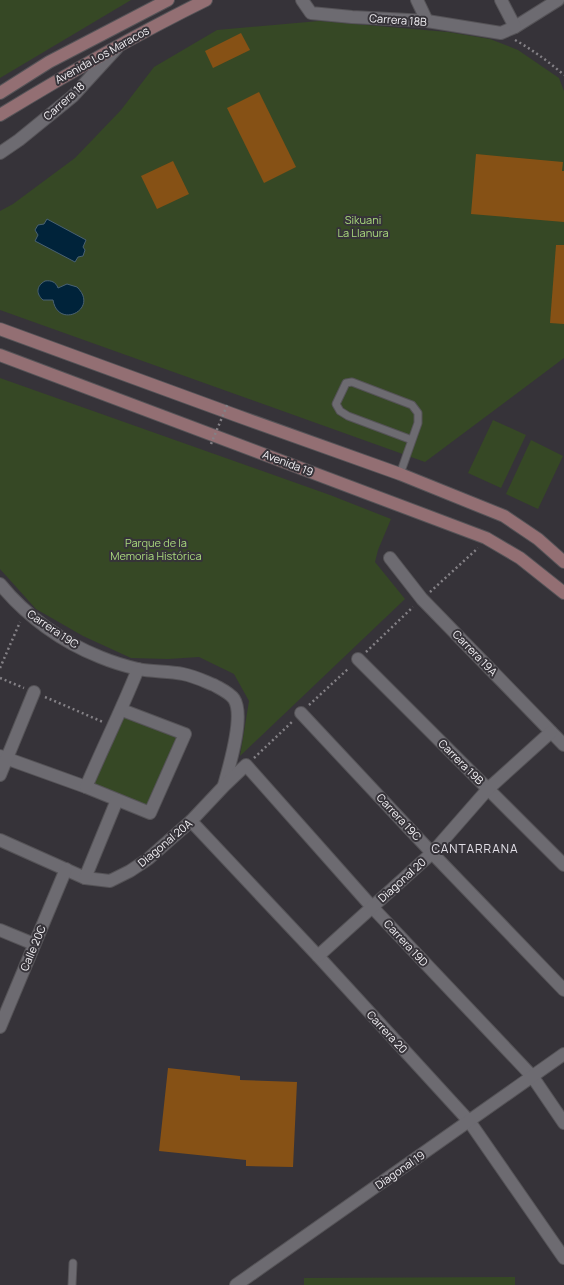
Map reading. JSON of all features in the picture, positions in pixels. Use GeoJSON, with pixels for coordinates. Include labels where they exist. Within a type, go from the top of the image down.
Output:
{"type":"FeatureCollection","features":[{"type":"Feature","properties":{"kind":"main road","name":"Avenida Los Maracos"},"geometry":{"type":"LineString","coordinates":[[0,93],[49,62],[148,5],[168,0]]}},
{"type":"Feature","properties":{"kind":"main road","name":"Avenida Los Maracos"},"geometry":{"type":"LineString","coordinates":[[0,115],[47,85],[122,43],[206,0]]}},
{"type":"Feature","properties":{"kind":"main road"},"geometry":{"type":"LineString","coordinates":[[0,329],[400,474],[504,516],[538,539],[564,562]]}},
{"type":"Feature","properties":{"kind":"main road","name":"Avenida 19"},"geometry":{"type":"LineString","coordinates":[[0,355],[486,538],[520,558],[564,593]]}},
{"type":"Feature","properties":{"kind":"street","name":"Carrera 18B"},"geometry":{"type":"LineString","coordinates":[[302,0],[311,13],[427,21],[501,33]]}},
{"type":"Feature","properties":{"kind":"street"},"geometry":{"type":"LineString","coordinates":[[417,0],[427,21]]}},
{"type":"Feature","properties":{"kind":"street"},"geometry":{"type":"LineString","coordinates":[[501,0],[515,27]]}},
{"type":"Feature","properties":{"kind":"street"},"geometry":{"type":"LineString","coordinates":[[501,33],[515,27],[558,0]]}},
{"type":"Feature","properties":{"kind":"street","name":"Carrera 18"},"geometry":{"type":"LineString","coordinates":[[0,153],[19,140],[73,96],[122,43]]}},
{"type":"Feature","properties":{"kind":"street","name":"Carrera 19A"},"geometry":{"type":"LineString","coordinates":[[390,558],[422,599],[564,745]]}},
{"type":"Feature","properties":{"kind":"street","name":"Carrera 19C"},"geometry":{"type":"LineString","coordinates":[[0,584],[15,601],[46,627],[81,648],[100,657],[138,669],[190,676],[219,688],[230,695],[235,700],[237,708],[236,739],[224,786]]}},
{"type":"Feature","properties":{"kind":"street","name":"Carrera 19B"},"geometry":{"type":"LineString","coordinates":[[358,659],[564,865]]}},
{"type":"Feature","properties":{"kind":"street"},"geometry":{"type":"LineString","coordinates":[[86,787],[112,726],[122,710],[138,669]]}},
{"type":"Feature","properties":{"kind":"street"},"geometry":{"type":"LineString","coordinates":[[0,775],[3,757],[34,692]]}},
{"type":"Feature","properties":{"kind":"street"},"geometry":{"type":"LineString","coordinates":[[3,757],[150,812],[185,734],[122,710]]}},
{"type":"Feature","properties":{"kind":"street","name":"Carrera 19C"},"geometry":{"type":"LineString","coordinates":[[301,713],[432,853],[564,990]]}},
{"type":"Feature","properties":{"kind":"street","name":"Diagonal 20"},"geometry":{"type":"LineString","coordinates":[[318,956],[432,853],[488,789],[551,732]]}},
{"type":"Feature","properties":{"kind":"street","name":"Diagonal 20A"},"geometry":{"type":"LineString","coordinates":[[0,840],[66,868],[85,878],[110,881],[130,871],[148,859],[191,821],[246,765]]}},
{"type":"Feature","properties":{"kind":"street","name":"Carrera 19D"},"geometry":{"type":"LineString","coordinates":[[246,765],[372,907],[532,1076],[564,1123]]}},
{"type":"Feature","properties":{"kind":"street"},"geometry":{"type":"LineString","coordinates":[[85,878],[117,800]]}},
{"type":"Feature","properties":{"kind":"street","name":"Carrera 20"},"geometry":{"type":"LineString","coordinates":[[191,821],[318,956],[469,1121],[564,1258]]}},
{"type":"Feature","properties":{"kind":"street","name":"Calle 20C"},"geometry":{"type":"LineString","coordinates":[[0,1027],[4,1009],[34,944],[66,868]]}},
{"type":"Feature","properties":{"kind":"street"},"geometry":{"type":"LineString","coordinates":[[0,930],[34,944]]}},
{"type":"Feature","properties":{"kind":"street","name":"Diagonal 19"},"geometry":{"type":"LineString","coordinates":[[236,1285],[564,1054]]}},
{"type":"Feature","properties":{"kind":"lane"},"geometry":{"type":"LineString","coordinates":[[400,474],[412,440],[418,422],[418,414],[412,405],[352,382],[346,383],[336,404],[340,411],[348,416],[412,440]]}},
{"type":"Feature","properties":{"kind":"lane"},"geometry":{"type":"LineString","coordinates":[[72,1285],[73,1263]]}},
{"type":"Feature","properties":{"kind":"path"},"geometry":{"type":"LineString","coordinates":[[501,33],[529,48],[552,64],[564,76]]}},
{"type":"Feature","properties":{"kind":"path"},"geometry":{"type":"LineString","coordinates":[[211,444],[228,403]]}},
{"type":"Feature","properties":{"kind":"path"},"geometry":{"type":"LineString","coordinates":[[0,668],[25,610]]}},
{"type":"Feature","properties":{"kind":"path"},"geometry":{"type":"LineString","coordinates":[[0,678],[112,726]]}},
{"type":"Feature","properties":{"kind":"green space"},"geometry":{"type":"Polygon","coordinates":[[[0,0],[131,0],[0,78],[0,0]]]}},
{"type":"Feature","properties":{"kind":"green space","name":"Sikuani La Llanura"},"geometry":{"type":"Polygon","coordinates":[[[319,21],[448,32],[490,39],[518,50],[559,78],[564,91],[564,358],[425,462],[0,310],[0,211],[13,204],[75,158],[121,110],[154,67],[217,30],[319,21]]]}},
{"type":"Feature","properties":{"kind":"green space","name":"Parque de la Memoria Histórica"},"geometry":{"type":"Polygon","coordinates":[[[0,378],[330,495],[391,519],[378,550],[375,562],[405,599],[240,756],[249,701],[234,674],[199,657],[168,659],[131,658],[83,636],[36,609],[0,569],[0,378]]]}},
{"type":"Feature","properties":{"kind":"green space"},"geometry":{"type":"Polygon","coordinates":[[[493,420],[526,435],[501,488],[468,473],[493,420]]]}},
{"type":"Feature","properties":{"kind":"green space"},"geometry":{"type":"Polygon","coordinates":[[[531,440],[563,456],[538,509],[506,494],[531,440]]]}},
{"type":"Feature","properties":{"kind":"green space"},"geometry":{"type":"Polygon","coordinates":[[[122,717],[182,736],[148,808],[89,784],[122,717]]]}},
{"type":"Feature","properties":{"kind":"green space"},"geometry":{"type":"Polygon","coordinates":[[[515,1277],[515,1285],[304,1285],[304,1278],[515,1277]]]}},
{"type":"Feature","properties":{"kind":"water"},"geometry":{"type":"Polygon","coordinates":[[[47,219],[86,240],[83,247],[85,250],[83,256],[78,257],[75,262],[35,241],[38,235],[35,230],[38,225],[44,224],[47,219]]]}},
{"type":"Feature","properties":{"kind":"water"},"geometry":{"type":"Polygon","coordinates":[[[45,281],[53,282],[58,288],[67,284],[77,287],[83,295],[84,303],[81,309],[76,313],[69,315],[62,314],[56,309],[53,300],[43,300],[38,293],[38,290],[40,285],[45,281]]]}},
{"type":"Feature","properties":{"kind":"building"},"geometry":{"type":"Polygon","coordinates":[[[241,33],[250,50],[213,68],[205,51],[241,33]]]}},
{"type":"Feature","properties":{"kind":"building"},"geometry":{"type":"Polygon","coordinates":[[[259,92],[296,167],[264,183],[227,108],[259,92]]]}},
{"type":"Feature","properties":{"kind":"building"},"geometry":{"type":"Polygon","coordinates":[[[476,154],[563,162],[564,222],[471,214],[476,154]]]}},
{"type":"Feature","properties":{"kind":"building"},"geometry":{"type":"Polygon","coordinates":[[[173,161],[189,194],[157,209],[141,176],[173,161]]]}},
{"type":"Feature","properties":{"kind":"building"},"geometry":{"type":"Polygon","coordinates":[[[556,245],[564,245],[564,324],[550,323],[556,245]]]}},
{"type":"Feature","properties":{"kind":"building"},"geometry":{"type":"Polygon","coordinates":[[[168,1068],[240,1076],[240,1080],[297,1082],[293,1167],[246,1166],[246,1160],[159,1151],[168,1068]]]}},
{"type":"Feature","properties":{"kind":"district","name":"CANTARRANA"},"geometry":{"type":"Point","coordinates":[475,849]}}]}
